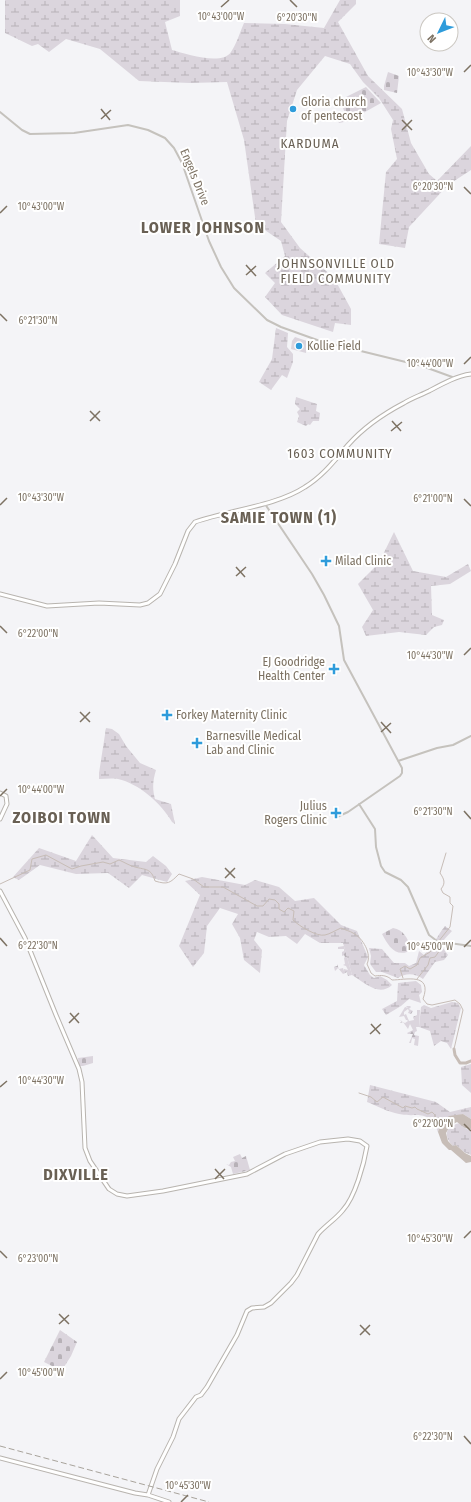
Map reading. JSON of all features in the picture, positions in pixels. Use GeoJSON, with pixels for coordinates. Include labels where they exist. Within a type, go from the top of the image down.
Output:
{"type":"FeatureCollection","features":[{"type":"Feature","properties":{"kind":"main road"},"geometry":{"type":"LineString","coordinates":[[0,594],[47,606],[99,603],[140,605],[148,603],[160,594],[164,588],[188,531],[192,525],[205,519],[284,497],[304,488],[321,475],[337,459],[348,444],[378,420],[405,402],[456,378],[471,374]]}},
{"type":"Feature","properties":{"kind":"main road"},"geometry":{"type":"LineString","coordinates":[[0,793],[6,796],[7,800],[0,819]]}},
{"type":"Feature","properties":{"kind":"main road"},"geometry":{"type":"LineString","coordinates":[[0,891],[29,946],[79,1069],[87,1155],[106,1186],[113,1192],[127,1196],[163,1191],[240,1175],[255,1170],[285,1154],[330,1140],[348,1139],[360,1141],[367,1146],[359,1179],[348,1204],[342,1212],[318,1234],[297,1275],[279,1296],[268,1305],[252,1308],[247,1311],[237,1335],[207,1387],[201,1395],[196,1397],[180,1419],[157,1469],[148,1495]]}},
{"type":"Feature","properties":{"kind":"main road"},"geometry":{"type":"LineString","coordinates":[[0,1458],[135,1493],[148,1495],[169,1502]]}},
{"type":"Feature","properties":{"kind":"street","name":"Engels Drive"},"geometry":{"type":"LineString","coordinates":[[0,112],[22,130],[30,134],[74,133],[128,125],[148,130],[167,140],[174,148],[182,163],[209,241],[220,267],[239,293],[267,320],[280,327],[320,341],[422,366],[456,378]]}},
{"type":"Feature","properties":{"kind":"street"},"geometry":{"type":"LineString","coordinates":[[264,503],[312,574],[325,597],[339,626],[344,660],[402,771],[400,776],[341,816],[337,817],[333,814]]}},
{"type":"Feature","properties":{"kind":"street"},"geometry":{"type":"LineString","coordinates":[[398,761],[430,752],[437,748],[454,745],[471,736]]}},
{"type":"Feature","properties":{"kind":"street"},"geometry":{"type":"LineString","coordinates":[[359,804],[375,829],[376,847],[380,866],[388,874],[401,880],[408,888],[429,935],[437,941],[471,946]]}},
{"type":"Feature","properties":{"kind":"green space"},"geometry":{"type":"Polygon","coordinates":[[[5,0],[180,0],[180,16],[165,22],[172,50],[212,59],[226,56],[231,52],[244,23],[285,24],[324,28],[340,0],[356,0],[356,4],[338,22],[368,76],[402,109],[411,143],[429,174],[437,181],[471,146],[471,170],[448,185],[409,227],[405,248],[379,244],[386,172],[397,159],[391,129],[393,120],[379,98],[363,82],[350,64],[325,56],[297,90],[287,121],[281,222],[300,248],[334,278],[351,309],[351,325],[335,323],[333,332],[282,315],[265,297],[275,283],[265,273],[285,256],[281,241],[256,224],[244,140],[227,82],[190,83],[139,81],[100,49],[66,39],[49,52],[38,44],[32,46],[5,33],[5,0]]]}},
{"type":"Feature","properties":{"kind":"green space"},"geometry":{"type":"Polygon","coordinates":[[[388,72],[399,76],[397,93],[384,90],[388,72]]]}},
{"type":"Feature","properties":{"kind":"green space"},"geometry":{"type":"Polygon","coordinates":[[[366,87],[381,103],[349,121],[339,123],[337,119],[346,116],[340,100],[366,87]]]}},
{"type":"Feature","properties":{"kind":"green space"},"geometry":{"type":"Polygon","coordinates":[[[276,328],[288,333],[287,347],[293,354],[293,362],[287,378],[282,375],[271,390],[259,382],[272,359],[276,328]]]}},
{"type":"Feature","properties":{"kind":"green space"},"geometry":{"type":"Polygon","coordinates":[[[295,337],[307,341],[306,353],[291,349],[292,341],[295,337]]]}},
{"type":"Feature","properties":{"kind":"green space"},"geometry":{"type":"Polygon","coordinates":[[[296,397],[317,404],[316,411],[320,413],[319,421],[313,421],[310,425],[308,424],[306,426],[297,422],[299,416],[297,412],[300,409],[295,404],[296,397]]]}},
{"type":"Feature","properties":{"kind":"green space"},"geometry":{"type":"Polygon","coordinates":[[[394,532],[413,571],[446,577],[468,564],[471,571],[450,584],[431,586],[432,615],[444,620],[442,625],[434,627],[426,635],[399,632],[366,636],[362,627],[373,610],[358,584],[379,563],[394,532]]]}},
{"type":"Feature","properties":{"kind":"green space"},"geometry":{"type":"Polygon","coordinates":[[[106,728],[112,729],[119,734],[126,746],[140,763],[156,770],[153,784],[155,799],[171,804],[175,824],[149,795],[133,785],[118,779],[99,779],[106,728]]]}},
{"type":"Feature","properties":{"kind":"green space"},"geometry":{"type":"Polygon","coordinates":[[[92,835],[113,858],[146,862],[153,856],[166,866],[172,874],[167,882],[142,875],[129,888],[108,873],[76,874],[40,865],[19,880],[13,877],[39,848],[76,861],[92,835]]]}},
{"type":"Feature","properties":{"kind":"green space"},"geometry":{"type":"Polygon","coordinates":[[[202,877],[245,885],[255,880],[279,887],[295,901],[314,898],[341,925],[357,931],[368,957],[364,965],[370,975],[374,978],[380,976],[392,985],[382,990],[372,988],[352,975],[343,943],[320,943],[305,934],[297,944],[286,936],[269,937],[257,932],[254,940],[262,950],[260,973],[244,960],[240,938],[232,924],[238,914],[220,908],[207,926],[204,953],[193,967],[179,946],[200,895],[185,881],[202,877]]]}},
{"type":"Feature","properties":{"kind":"green space"},"geometry":{"type":"Polygon","coordinates":[[[445,926],[452,931],[440,944],[448,955],[444,960],[435,962],[423,979],[413,975],[404,975],[398,978],[382,972],[376,972],[370,964],[371,956],[369,948],[382,949],[394,963],[405,963],[409,966],[416,963],[419,951],[424,955],[445,926]]]}},
{"type":"Feature","properties":{"kind":"green space"},"geometry":{"type":"Polygon","coordinates":[[[393,928],[400,931],[406,938],[411,947],[407,952],[402,953],[395,951],[389,946],[384,938],[382,934],[393,928]]]}},
{"type":"Feature","properties":{"kind":"green space"},"geometry":{"type":"Polygon","coordinates":[[[344,946],[352,975],[348,976],[347,972],[343,974],[338,968],[335,971],[334,967],[337,966],[337,964],[339,969],[343,968],[344,971],[344,969],[348,970],[346,966],[343,965],[345,964],[345,957],[344,955],[342,956],[344,949],[338,949],[338,947],[344,946]]]}},
{"type":"Feature","properties":{"kind":"green space"},"geometry":{"type":"Polygon","coordinates":[[[416,981],[421,985],[422,992],[419,995],[421,1003],[409,999],[386,1015],[382,1009],[397,1001],[398,983],[416,981]]]}},
{"type":"Feature","properties":{"kind":"green space"},"geometry":{"type":"Polygon","coordinates":[[[452,1002],[458,1003],[461,1008],[451,1049],[447,1043],[441,1041],[434,1046],[430,1031],[419,1027],[421,1007],[424,1005],[431,1008],[452,1002]]]}},
{"type":"Feature","properties":{"kind":"green space"},"geometry":{"type":"Polygon","coordinates":[[[406,1006],[410,1006],[411,1007],[409,1009],[413,1011],[411,1014],[408,1013],[408,1009],[404,1012],[404,1015],[406,1014],[409,1021],[414,1020],[413,1017],[417,1015],[417,1010],[420,1010],[419,1027],[416,1027],[417,1031],[414,1035],[419,1036],[418,1046],[414,1045],[415,1039],[412,1038],[411,1043],[409,1043],[413,1034],[407,1033],[413,1030],[410,1024],[408,1029],[403,1022],[405,1023],[408,1021],[404,1016],[399,1017],[405,1007],[408,1008],[406,1006]]]}},
{"type":"Feature","properties":{"kind":"green space"},"geometry":{"type":"Polygon","coordinates":[[[93,1056],[93,1063],[79,1066],[78,1058],[93,1056]]]}},
{"type":"Feature","properties":{"kind":"green space"},"geometry":{"type":"Polygon","coordinates":[[[471,1064],[471,1093],[462,1085],[461,1067],[471,1064]]]}},
{"type":"Feature","properties":{"kind":"green space"},"geometry":{"type":"Polygon","coordinates":[[[370,1085],[436,1102],[450,1112],[471,1107],[471,1119],[463,1114],[447,1118],[442,1123],[438,1132],[434,1124],[426,1117],[395,1113],[367,1102],[370,1085]]]}},
{"type":"Feature","properties":{"kind":"green space"},"geometry":{"type":"Polygon","coordinates":[[[460,1123],[471,1131],[471,1155],[464,1152],[456,1145],[453,1146],[448,1139],[447,1132],[451,1126],[460,1123]]]}},
{"type":"Feature","properties":{"kind":"green space"},"geometry":{"type":"Polygon","coordinates":[[[240,1154],[242,1158],[246,1156],[250,1170],[233,1174],[231,1167],[226,1164],[229,1165],[231,1162],[235,1161],[233,1157],[240,1154]]]}},
{"type":"Feature","properties":{"kind":"green space"},"geometry":{"type":"Polygon","coordinates":[[[60,1330],[77,1342],[64,1367],[58,1369],[44,1362],[60,1330]]]}},
{"type":"Feature","properties":{"kind":"shaded area"},"geometry":{"type":"Polygon","coordinates":[[[463,1114],[471,1119],[471,1129],[465,1128],[457,1122],[450,1126],[446,1133],[448,1141],[453,1146],[456,1145],[471,1156],[471,1162],[466,1163],[442,1143],[438,1132],[440,1124],[449,1116],[463,1114]]]}},
{"type":"Feature","properties":{"kind":"waterway"},"geometry":{"type":"LineString","coordinates":[[403,978],[400,969],[405,966],[410,969],[417,965],[420,958],[430,952],[450,927],[453,906],[450,903],[450,897],[443,893],[441,889],[444,885],[444,881],[440,873],[446,853]]}},
{"type":"Feature","properties":{"kind":"waterway"},"geometry":{"type":"LineString","coordinates":[[0,884],[30,870],[32,859],[46,855],[72,869],[103,862],[110,864],[119,860],[148,870],[152,874],[155,881],[163,883],[171,881],[179,874],[193,879],[204,887],[223,887],[257,906],[263,906],[269,899],[275,900],[279,904],[279,909],[284,912],[288,908],[294,911],[293,920],[313,933],[325,935],[341,928],[357,935],[366,947],[368,956],[367,964],[371,973],[375,976],[384,976],[392,980],[416,979],[421,981],[425,990],[423,999],[427,1004],[432,1005],[455,1000],[460,1004],[463,1010],[454,1049]]}},
{"type":"Feature","properties":{"kind":"waterway"},"geometry":{"type":"LineString","coordinates":[[417,979],[428,965],[430,958],[435,957],[440,950],[435,946]]}},
{"type":"Feature","properties":{"kind":"waterway"},"geometry":{"type":"LineString","coordinates":[[454,1049],[455,1055],[460,1063],[471,1061]]}},
{"type":"Feature","properties":{"kind":"waterway"},"geometry":{"type":"LineString","coordinates":[[359,1093],[371,1097],[377,1102],[383,1097],[403,1108],[405,1106],[412,1108],[415,1107],[428,1114],[432,1112],[435,1115],[436,1124],[440,1127]]}},
{"type":"Feature","properties":{"kind":"railway"},"geometry":{"type":"LineString","coordinates":[[0,1446],[209,1502]]}},
{"type":"Feature","properties":{"kind":"place","name":"Gloria church of pentecost"},"geometry":{"type":"Point","coordinates":[293,109]}},
{"type":"Feature","properties":{"kind":"place","name":"Kollie Field"},"geometry":{"type":"Point","coordinates":[299,346]}},
{"type":"Feature","properties":{"kind":"place","name":"Milad Clinic"},"geometry":{"type":"Point","coordinates":[326,561]}},
{"type":"Feature","properties":{"kind":"place","name":"EJ Goodridge Health Center"},"geometry":{"type":"Point","coordinates":[334,669]}},
{"type":"Feature","properties":{"kind":"place","name":"Forkey Maternity Clinic"},"geometry":{"type":"Point","coordinates":[167,715]}},
{"type":"Feature","properties":{"kind":"place","name":"Barnesville Medical Lab and Clinic"},"geometry":{"type":"Point","coordinates":[197,743]}},
{"type":"Feature","properties":{"kind":"place","name":"Julius Rogers Clinic"},"geometry":{"type":"Point","coordinates":[336,813]}},
{"type":"Feature","properties":{"kind":"district","name":"KARDUMA"},"geometry":{"type":"Point","coordinates":[310,143]}},
{"type":"Feature","properties":{"kind":"district","name":"LOWER JOHNSON"},"geometry":{"type":"Point","coordinates":[203,227]}},
{"type":"Feature","properties":{"kind":"district","name":"JOHNSONVILLE OLD FIELD COMMUNITY"},"geometry":{"type":"Point","coordinates":[336,270]}},
{"type":"Feature","properties":{"kind":"district","name":"1603 COMMUNITY"},"geometry":{"type":"Point","coordinates":[340,453]}},
{"type":"Feature","properties":{"kind":"district","name":"SAMIE TOWN (1)"},"geometry":{"type":"Point","coordinates":[279,517]}},
{"type":"Feature","properties":{"kind":"district","name":"ZOIBOI TOWN"},"geometry":{"type":"Point","coordinates":[62,817]}},
{"type":"Feature","properties":{"kind":"district","name":"DIXVILLE"},"geometry":{"type":"Point","coordinates":[76,1174]}}]}
